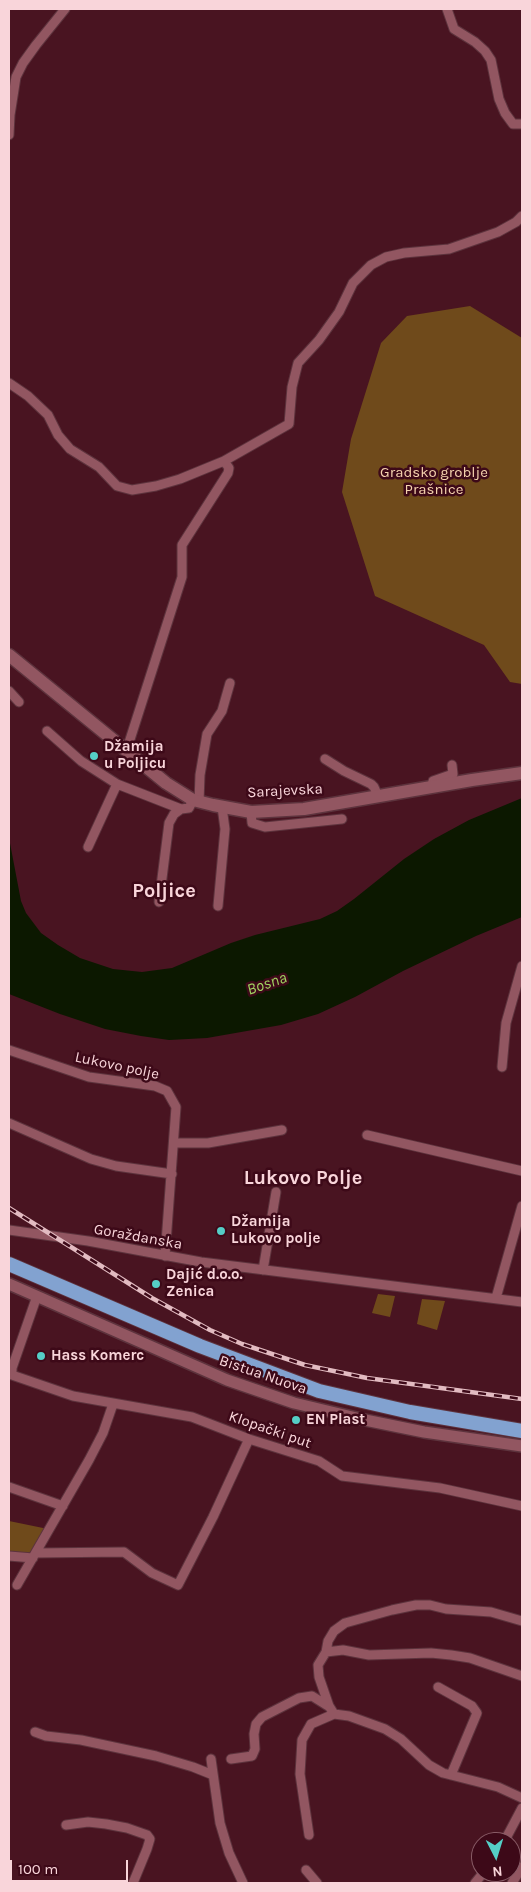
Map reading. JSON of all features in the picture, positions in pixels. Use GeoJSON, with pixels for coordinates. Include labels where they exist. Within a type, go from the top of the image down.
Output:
{"type":"FeatureCollection","features":[{"type":"Feature","properties":{"kind":"highway"},"geometry":{"type":"LineString","coordinates":[[9,1264],[200,1346],[319,1391],[410,1412],[522,1431]]}},
{"type":"Feature","properties":{"kind":"main road","name":"Sarajevska"},"geometry":{"type":"LineString","coordinates":[[9,655],[166,783],[196,801],[222,807],[251,812],[304,809],[522,773]]}},
{"type":"Feature","properties":{"kind":"street"},"geometry":{"type":"LineString","coordinates":[[9,135],[16,77],[27,57],[65,9]]}},
{"type":"Feature","properties":{"kind":"street"},"geometry":{"type":"LineString","coordinates":[[447,9],[454,29],[475,42],[491,60],[499,99],[505,113],[512,124],[522,124]]}},
{"type":"Feature","properties":{"kind":"street"},"geometry":{"type":"LineString","coordinates":[[9,383],[28,396],[48,415],[58,435],[70,449],[99,467],[117,486],[132,490],[180,479],[224,461],[289,424],[292,387],[298,363],[319,340],[339,312],[352,283],[371,265],[386,257],[404,253],[449,248],[498,232],[516,222],[522,216]]}},
{"type":"Feature","properties":{"kind":"street"},"geometry":{"type":"LineString","coordinates":[[126,752],[182,576],[182,545],[228,472],[229,468],[224,461]]}},
{"type":"Feature","properties":{"kind":"street"},"geometry":{"type":"LineString","coordinates":[[47,731],[81,761],[116,784],[181,809],[189,808],[196,801],[207,734],[222,711],[230,683]]}},
{"type":"Feature","properties":{"kind":"street"},"geometry":{"type":"LineString","coordinates":[[9,691],[19,702]]}},
{"type":"Feature","properties":{"kind":"street"},"geometry":{"type":"LineString","coordinates":[[325,759],[374,786],[378,796]]}},
{"type":"Feature","properties":{"kind":"street"},"geometry":{"type":"LineString","coordinates":[[432,787],[433,781],[452,774],[452,765]]}},
{"type":"Feature","properties":{"kind":"street"},"geometry":{"type":"LineString","coordinates":[[88,847],[116,784]]}},
{"type":"Feature","properties":{"kind":"street"},"geometry":{"type":"LineString","coordinates":[[218,906],[225,829],[222,807]]}},
{"type":"Feature","properties":{"kind":"street"},"geometry":{"type":"LineString","coordinates":[[159,902],[169,822],[174,814],[181,809]]}},
{"type":"Feature","properties":{"kind":"street"},"geometry":{"type":"LineString","coordinates":[[251,812],[252,823],[265,827],[342,819]]}},
{"type":"Feature","properties":{"kind":"street"},"geometry":{"type":"LineString","coordinates":[[502,1067],[506,1023],[522,966]]}},
{"type":"Feature","properties":{"kind":"street","name":"Lukovo polje"},"geometry":{"type":"LineString","coordinates":[[9,1050],[89,1077],[154,1086],[167,1091],[176,1107],[175,1143],[165,1256]]}},
{"type":"Feature","properties":{"kind":"street"},"geometry":{"type":"LineString","coordinates":[[9,1123],[92,1159],[116,1166],[172,1174]]}},
{"type":"Feature","properties":{"kind":"street"},"geometry":{"type":"LineString","coordinates":[[175,1143],[208,1143],[282,1130]]}},
{"type":"Feature","properties":{"kind":"street"},"geometry":{"type":"LineString","coordinates":[[367,1135],[522,1171]]}},
{"type":"Feature","properties":{"kind":"street"},"geometry":{"type":"LineString","coordinates":[[263,1270],[276,1192]]}},
{"type":"Feature","properties":{"kind":"street"},"geometry":{"type":"LineString","coordinates":[[496,1298],[522,1206]]}},
{"type":"Feature","properties":{"kind":"street","name":"Goraždanska"},"geometry":{"type":"LineString","coordinates":[[9,1230],[263,1270],[522,1302]]}},
{"type":"Feature","properties":{"kind":"street","name":"Bistua Nuova"},"geometry":{"type":"LineString","coordinates":[[9,1284],[227,1380],[294,1403],[424,1432],[522,1446]]}},
{"type":"Feature","properties":{"kind":"street"},"geometry":{"type":"LineString","coordinates":[[10,1374],[37,1296]]}},
{"type":"Feature","properties":{"kind":"street","name":"Klopački put"},"geometry":{"type":"LineString","coordinates":[[10,1374],[73,1396],[192,1417],[249,1439],[319,1461],[342,1476],[440,1488],[522,1506]]}},
{"type":"Feature","properties":{"kind":"street"},"geometry":{"type":"LineString","coordinates":[[17,1585],[103,1433],[112,1404]]}},
{"type":"Feature","properties":{"kind":"street"},"geometry":{"type":"LineString","coordinates":[[9,1556],[124,1552],[152,1573],[178,1585],[213,1517],[249,1439]]}},
{"type":"Feature","properties":{"kind":"street"},"geometry":{"type":"LineString","coordinates":[[9,1487],[62,1506]]}},
{"type":"Feature","properties":{"kind":"street"},"geometry":{"type":"LineString","coordinates":[[331,1710],[319,1677],[318,1665],[326,1652],[328,1641],[339,1627],[392,1610],[416,1605],[491,1612],[522,1622]]}},
{"type":"Feature","properties":{"kind":"street"},"geometry":{"type":"LineString","coordinates":[[326,1652],[343,1650],[368,1655],[431,1653],[451,1655],[470,1658],[522,1676]]}},
{"type":"Feature","properties":{"kind":"street"},"geometry":{"type":"LineString","coordinates":[[438,1687],[472,1706],[477,1713],[451,1775]]}},
{"type":"Feature","properties":{"kind":"street"},"geometry":{"type":"LineString","coordinates":[[231,1759],[252,1756],[256,1724],[262,1717],[299,1698],[312,1696],[331,1710],[385,1729],[401,1739],[430,1765],[451,1775],[471,1778],[522,1798]]}},
{"type":"Feature","properties":{"kind":"street"},"geometry":{"type":"LineString","coordinates":[[309,1835],[300,1774],[302,1740],[311,1724],[331,1710]]}},
{"type":"Feature","properties":{"kind":"street"},"geometry":{"type":"LineString","coordinates":[[35,1732],[46,1736],[81,1740],[156,1756],[213,1775]]}},
{"type":"Feature","properties":{"kind":"street"},"geometry":{"type":"LineString","coordinates":[[211,1759],[220,1823],[229,1853],[243,1883]]}},
{"type":"Feature","properties":{"kind":"street"},"geometry":{"type":"LineString","coordinates":[[509,1832],[522,1808]]}},
{"type":"Feature","properties":{"kind":"street"},"geometry":{"type":"LineString","coordinates":[[66,1824],[88,1822],[106,1824],[127,1828],[147,1835],[150,1839],[133,1883]]}},
{"type":"Feature","properties":{"kind":"street"},"geometry":{"type":"LineString","coordinates":[[512,1883],[522,1866]]}},
{"type":"Feature","properties":{"kind":"street"},"geometry":{"type":"LineString","coordinates":[[306,1870],[316,1883]]}},
{"type":"Feature","properties":{"kind":"green space","name":"Gradsko groblje Prašnice"},"geometry":{"type":"Polygon","coordinates":[[[470,306],[522,338],[522,684],[510,682],[484,645],[375,596],[342,492],[351,439],[381,343],[407,316],[470,306]]]}},
{"type":"Feature","properties":{"kind":"green space"},"geometry":{"type":"Polygon","coordinates":[[[378,1294],[395,1296],[390,1317],[372,1313],[378,1294]]]}},
{"type":"Feature","properties":{"kind":"green space"},"geometry":{"type":"Polygon","coordinates":[[[422,1299],[445,1301],[437,1330],[417,1324],[422,1299]]]}},
{"type":"Feature","properties":{"kind":"green space"},"geometry":{"type":"Polygon","coordinates":[[[9,1521],[48,1529],[37,1550],[29,1555],[9,1554],[9,1521]]]}},
{"type":"Feature","properties":{"kind":"water","name":"Bosna"},"geometry":{"type":"Polygon","coordinates":[[[522,798],[522,917],[476,936],[318,1014],[281,1025],[207,1038],[169,1040],[105,1029],[9,994],[9,838],[21,901],[26,913],[41,933],[80,958],[113,969],[142,972],[172,968],[255,935],[320,919],[337,911],[404,859],[434,839],[469,820],[522,798]]]}},
{"type":"Feature","properties":{"kind":"railway"},"geometry":{"type":"LineString","coordinates":[[9,1208],[152,1298],[210,1330],[242,1344],[305,1365],[367,1378],[522,1399]]}},
{"type":"Feature","properties":{"kind":"place","name":"Džamija u Poljicu"},"geometry":{"type":"Point","coordinates":[94,756]}},
{"type":"Feature","properties":{"kind":"place","name":"Džamija Lukovo polje"},"geometry":{"type":"Point","coordinates":[221,1231]}},
{"type":"Feature","properties":{"kind":"place","name":"Dajić d.o.o. Zenica"},"geometry":{"type":"Point","coordinates":[156,1284]}},
{"type":"Feature","properties":{"kind":"place","name":"Hass Komerc"},"geometry":{"type":"Point","coordinates":[41,1356]}},
{"type":"Feature","properties":{"kind":"place","name":"EN Plast"},"geometry":{"type":"Point","coordinates":[296,1420]}},
{"type":"Feature","properties":{"kind":"district","name":"Poljice"},"geometry":{"type":"Point","coordinates":[164,891]}},
{"type":"Feature","properties":{"kind":"district","name":"Lukovo Polje"},"geometry":{"type":"Point","coordinates":[303,1178]}}]}
